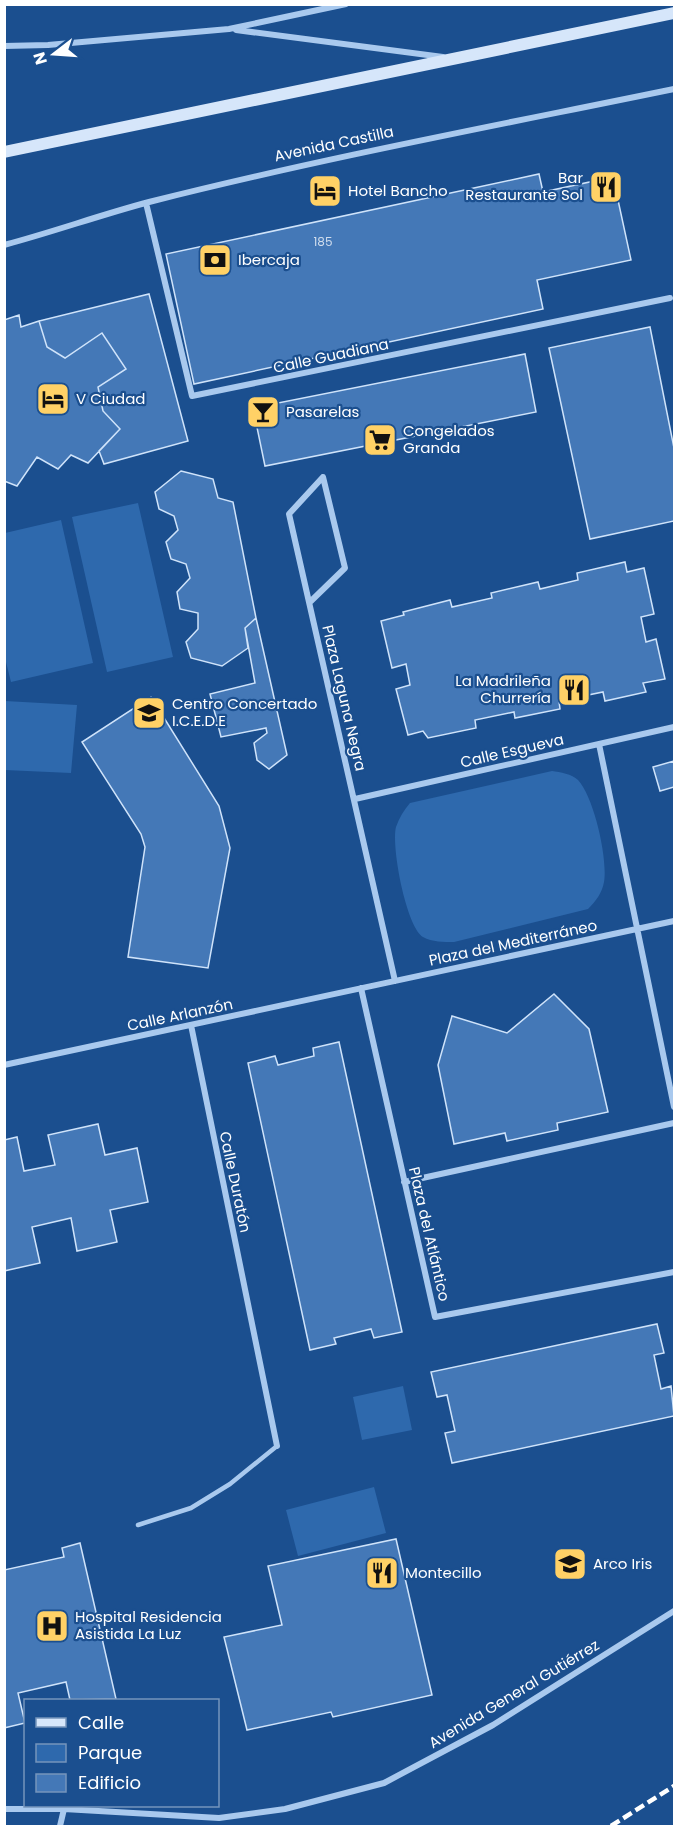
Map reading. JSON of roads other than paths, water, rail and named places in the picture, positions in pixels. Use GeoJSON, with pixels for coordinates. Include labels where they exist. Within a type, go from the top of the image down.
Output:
{"type":"FeatureCollection","features":[{"type":"Feature","properties":{"kind":"street"},"geometry":{"type":"LineString","coordinates":[[4,46],[48,45],[229,29],[346,4]]}},
{"type":"Feature","properties":{"kind":"street"},"geometry":{"type":"LineString","coordinates":[[4,152],[675,13]]}},
{"type":"Feature","properties":{"kind":"street"},"geometry":{"type":"LineString","coordinates":[[229,29],[452,59]]}},
{"type":"Feature","properties":{"kind":"street","name":"Avenida Castilla"},"geometry":{"type":"LineString","coordinates":[[4,244],[68,228],[146,203],[340,157],[675,89]]}},
{"type":"Feature","properties":{"kind":"street","name":"Calle Guadiana"},"geometry":{"type":"LineString","coordinates":[[146,203],[192,396],[670,298]]}},
{"type":"Feature","properties":{"kind":"street","name":"Plaza Laguna Negra"},"geometry":{"type":"LineString","coordinates":[[310,602],[345,568],[323,477],[290,514],[354,799]]}},
{"type":"Feature","properties":{"kind":"street","name":"Calle Esgueva"},"geometry":{"type":"LineString","coordinates":[[354,799],[675,727]]}},
{"type":"Feature","properties":{"kind":"street"},"geometry":{"type":"LineString","coordinates":[[599,744],[675,1107]]}},
{"type":"Feature","properties":{"kind":"street"},"geometry":{"type":"LineString","coordinates":[[354,799],[395,981]]}},
{"type":"Feature","properties":{"kind":"street","name":"Plaza del Mediterráneo"},"geometry":{"type":"LineString","coordinates":[[361,988],[675,921]]}},
{"type":"Feature","properties":{"kind":"street","name":"Calle Arlanzón"},"geometry":{"type":"LineString","coordinates":[[4,1065],[361,988]]}},
{"type":"Feature","properties":{"kind":"street","name":"Plaza del Atlántico"},"geometry":{"type":"LineString","coordinates":[[361,988],[435,1317],[675,1272]]}},
{"type":"Feature","properties":{"kind":"street","name":"Calle Duratón"},"geometry":{"type":"LineString","coordinates":[[191,1025],[277,1446]]}},
{"type":"Feature","properties":{"kind":"street"},"geometry":{"type":"LineString","coordinates":[[404,1182],[675,1123]]}},
{"type":"Feature","properties":{"kind":"street","name":"Avenida General Gutiérrez"},"geometry":{"type":"LineString","coordinates":[[4,1809],[64,1809],[219,1818],[285,1809],[384,1783],[493,1725],[675,1611]]}},
{"type":"Feature","properties":{"kind":"street"},"geometry":{"type":"LineString","coordinates":[[60,1827],[64,1809]]}},
{"type":"Feature","properties":{"kind":"lane"},"geometry":{"type":"LineString","coordinates":[[138,1525],[191,1508],[230,1484],[277,1446]]}},
{"type":"Feature","properties":{"kind":"railway"},"geometry":{"type":"LineString","coordinates":[[611,1826],[674,1786]]}},
{"type":"Feature","properties":{"kind":"place","name":"Bar Restaurante Sol"},"geometry":{"type":"Point","coordinates":[606,187]}},
{"type":"Feature","properties":{"kind":"place","name":"Hotel Bancho"},"geometry":{"type":"Point","coordinates":[325,191]}},
{"type":"Feature","properties":{"kind":"place","name":"Ibercaja"},"geometry":{"type":"Point","coordinates":[215,260]}},
{"type":"Feature","properties":{"kind":"place","name":"V Ciudad"},"geometry":{"type":"Point","coordinates":[53,399]}},
{"type":"Feature","properties":{"kind":"place","name":"Pasarelas"},"geometry":{"type":"Point","coordinates":[263,412]}},
{"type":"Feature","properties":{"kind":"place","name":"Congelados Granda"},"geometry":{"type":"Point","coordinates":[380,440]}},
{"type":"Feature","properties":{"kind":"place","name":"La Madrileña Churrería"},"geometry":{"type":"Point","coordinates":[574,690]}},
{"type":"Feature","properties":{"kind":"place","name":"Centro Concertado I.C.E.D.E"},"geometry":{"type":"Point","coordinates":[149,713]}},
{"type":"Feature","properties":{"kind":"place","name":"Arco Iris"},"geometry":{"type":"Point","coordinates":[570,1564]}},
{"type":"Feature","properties":{"kind":"place","name":"Montecillo"},"geometry":{"type":"Point","coordinates":[382,1573]}},
{"type":"Feature","properties":{"kind":"place","name":"Hospital Residencia Asistida La Luz"},"geometry":{"type":"Point","coordinates":[52,1626]}}]}
